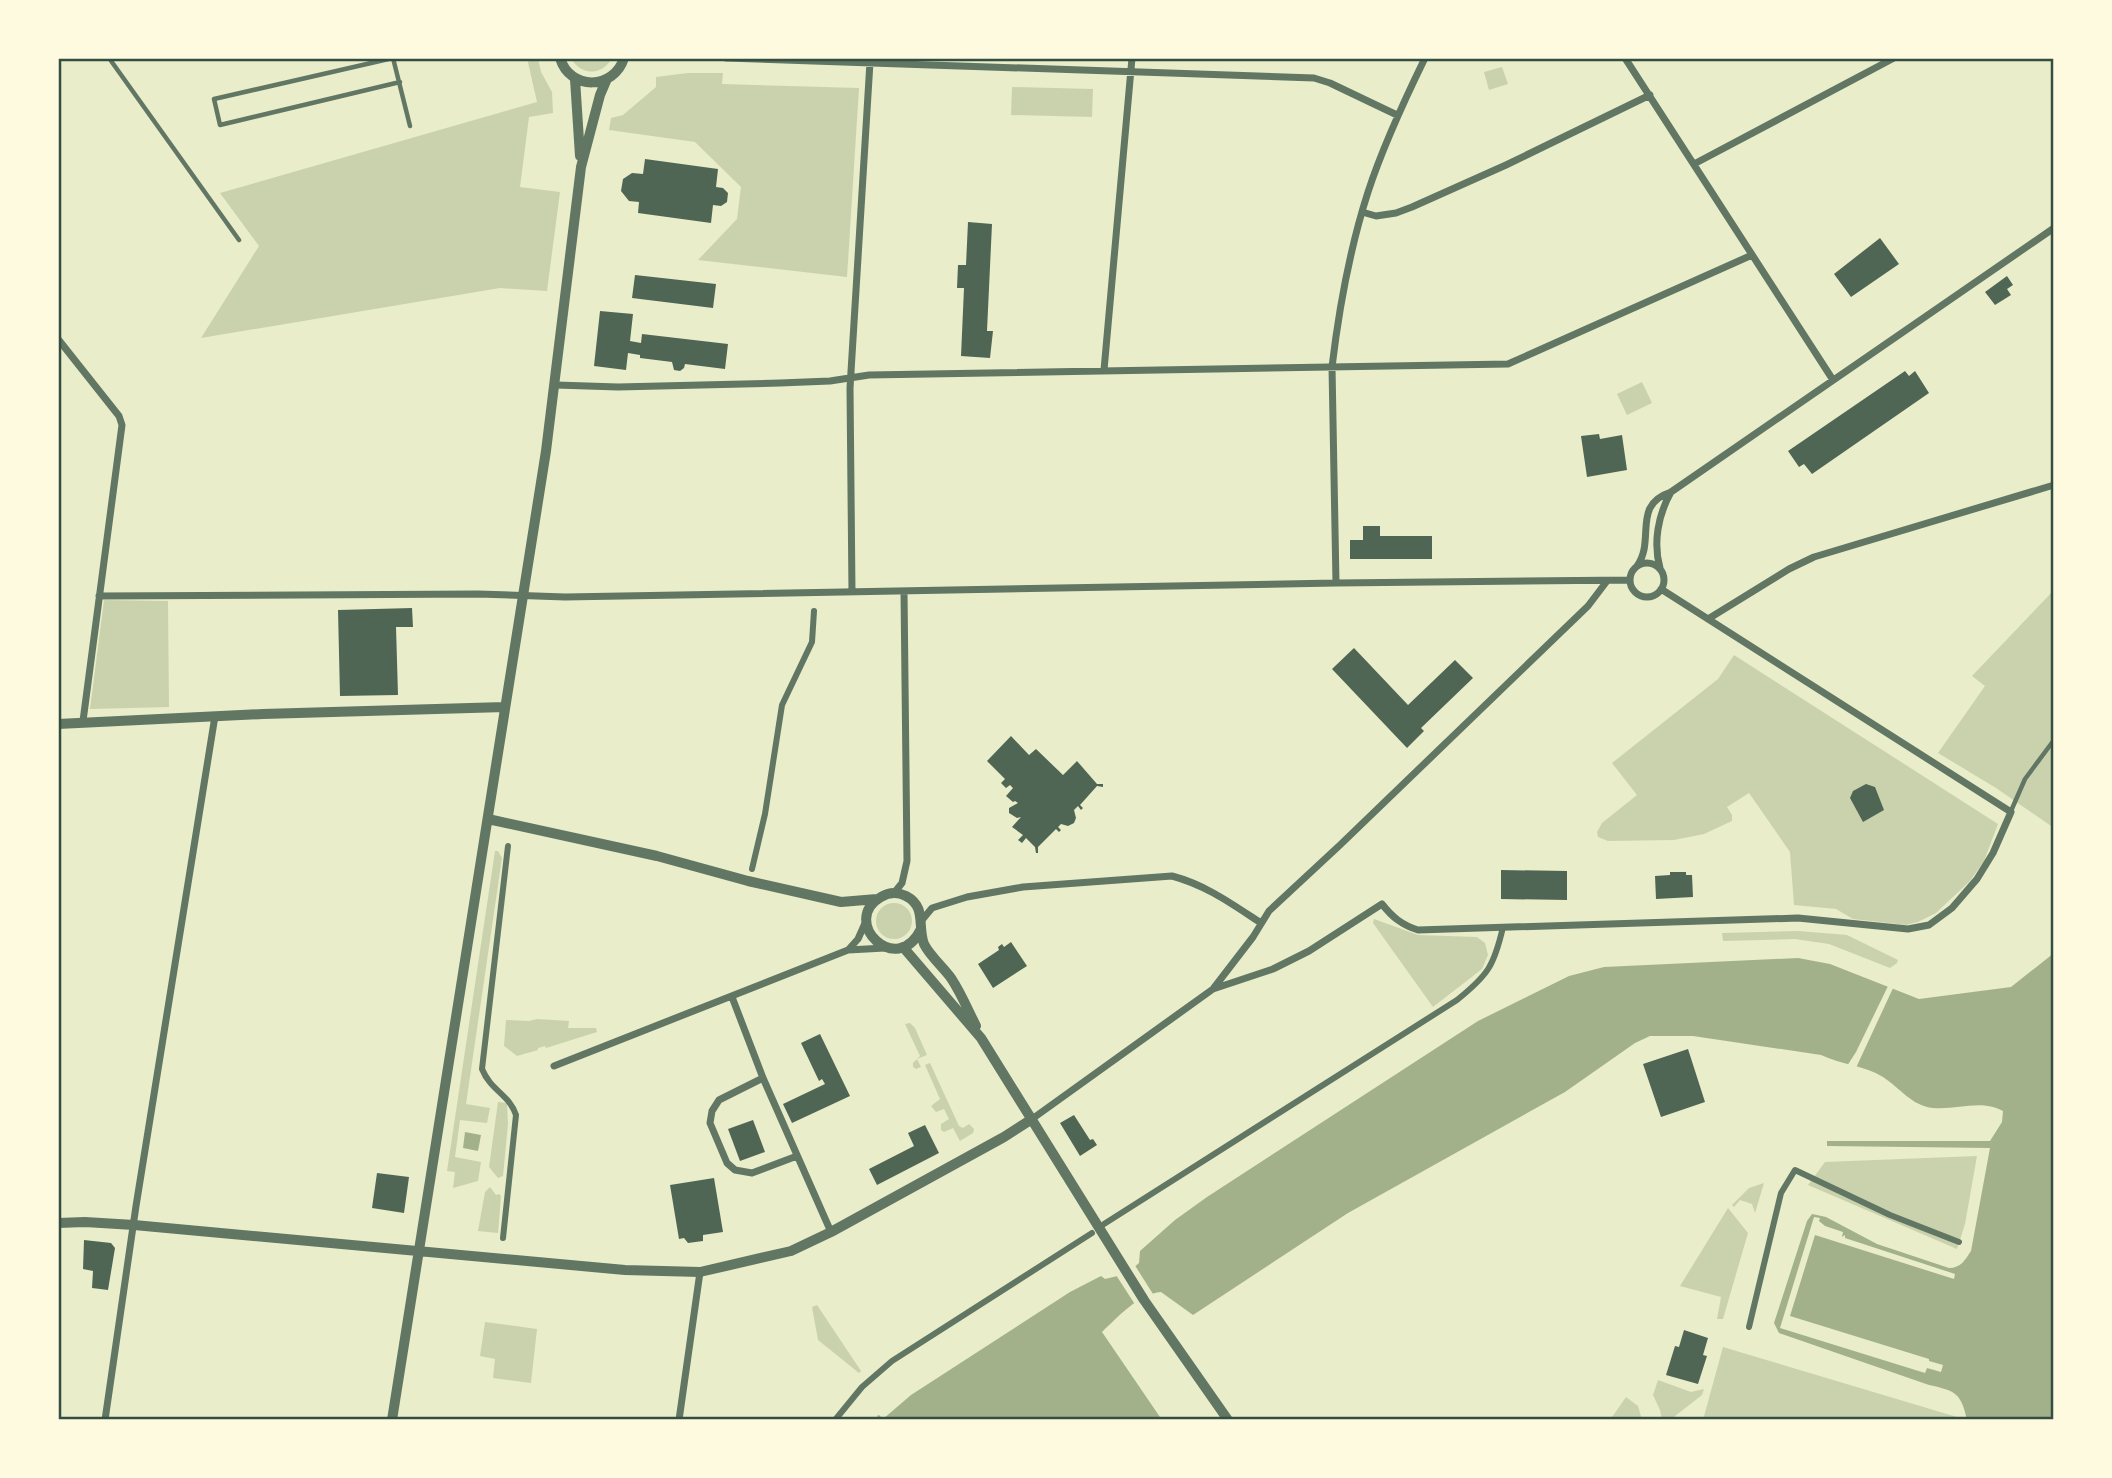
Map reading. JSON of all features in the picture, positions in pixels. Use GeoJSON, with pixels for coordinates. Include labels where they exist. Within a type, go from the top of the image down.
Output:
{"type":"FeatureCollection","features":[{"type":"Feature","properties":{"kind":"street"},"geometry":{"type":"LineString","coordinates":[[560,58],[567,72],[585,83],[606,81],[616,74],[624,58]]}},
{"type":"Feature","properties":{"kind":"street"},"geometry":{"type":"LineString","coordinates":[[726,58],[1323,79],[1397,115]]}},
{"type":"Feature","properties":{"kind":"street"},"geometry":{"type":"LineString","coordinates":[[1104,370],[1132,58]]}},
{"type":"Feature","properties":{"kind":"street"},"geometry":{"type":"LineString","coordinates":[[1336,583],[1332,367],[1345,281],[1362,212],[1397,115],[1425,58]]}},
{"type":"Feature","properties":{"kind":"street"},"geometry":{"type":"LineString","coordinates":[[1625,58],[1833,380]]}},
{"type":"Feature","properties":{"kind":"street"},"geometry":{"type":"LineString","coordinates":[[1694,164],[1894,58]]}},
{"type":"Feature","properties":{"kind":"street"},"geometry":{"type":"LineString","coordinates":[[852,592],[850,378],[870,62]]}},
{"type":"Feature","properties":{"kind":"street"},"geometry":{"type":"LineString","coordinates":[[575,79],[581,167]]}},
{"type":"Feature","properties":{"kind":"street"},"geometry":{"type":"LineString","coordinates":[[392,1420],[556,385],[581,167],[600,94],[606,81]]}},
{"type":"Feature","properties":{"kind":"street"},"geometry":{"type":"LineString","coordinates":[[1362,212],[1376,216],[1412,207],[1518,160],[1650,95]]}},
{"type":"Feature","properties":{"kind":"street"},"geometry":{"type":"LineString","coordinates":[[1671,492],[1659,520],[1657,558],[1664,579],[1661,589],[1653,596],[1642,596],[1634,591],[1630,580],[1643,557],[1649,508],[1656,499],[1671,492],[2054,228]]}},
{"type":"Feature","properties":{"kind":"street"},"geometry":{"type":"LineString","coordinates":[[556,385],[618,387],[780,383],[870,375],[1508,364],[1752,255]]}},
{"type":"Feature","properties":{"kind":"street"},"geometry":{"type":"LineString","coordinates":[[58,339],[120,416],[122,425],[83,721]]}},
{"type":"Feature","properties":{"kind":"street"},"geometry":{"type":"LineString","coordinates":[[1707,619],[1789,569],[1814,557],[2054,485]]}},
{"type":"Feature","properties":{"kind":"street"},"geometry":{"type":"LineString","coordinates":[[1637,566],[1646,563],[1660,569]]}},
{"type":"Feature","properties":{"kind":"street"},"geometry":{"type":"LineString","coordinates":[[99,596],[478,594],[565,597],[1630,580]]}},
{"type":"Feature","properties":{"kind":"street"},"geometry":{"type":"LineString","coordinates":[[1213,989],[1253,937],[1269,911],[1588,606],[1607,581]]}},
{"type":"Feature","properties":{"kind":"street"},"geometry":{"type":"LineString","coordinates":[[58,1223],[134,1225],[419,1249],[625,1270],[700,1272],[791,1251],[831,1232],[1032,1119],[1213,989],[1285,963],[1309,951],[1382,904],[1390,915],[1418,930],[1798,918],[1908,929],[1929,925],[1952,908],[1977,879],[1993,853],[2011,812],[1661,589]]}},
{"type":"Feature","properties":{"kind":"street"},"geometry":{"type":"LineString","coordinates":[[488,818],[657,856],[748,881],[841,902],[877,899],[894,893],[902,883],[906,861],[904,591]]}},
{"type":"Feature","properties":{"kind":"street"},"geometry":{"type":"LineString","coordinates":[[752,869],[765,814],[782,705],[812,642],[814,611]]}},
{"type":"Feature","properties":{"kind":"street"},"geometry":{"type":"LineString","coordinates":[[58,724],[505,706]]}},
{"type":"Feature","properties":{"kind":"street"},"geometry":{"type":"LineString","coordinates":[[105,1420],[215,716]]}},
{"type":"Feature","properties":{"kind":"street"},"geometry":{"type":"LineString","coordinates":[[503,1238],[516,1115],[507,1098],[487,1083],[482,1069],[508,846]]}},
{"type":"Feature","properties":{"kind":"street"},"geometry":{"type":"LineString","coordinates":[[554,1066],[848,950],[903,947],[917,937],[932,908],[967,897],[1023,887],[1172,876],[1194,882],[1216,893],[1261,923]]}},
{"type":"Feature","properties":{"kind":"street"},"geometry":{"type":"LineString","coordinates":[[894,893],[910,898],[921,912],[925,945],[952,980],[981,1038],[1144,1300],[1228,1420]]}},
{"type":"Feature","properties":{"kind":"street"},"geometry":{"type":"LineString","coordinates":[[848,950],[858,939],[871,905],[877,899]]}},
{"type":"Feature","properties":{"kind":"street"},"geometry":{"type":"LineString","coordinates":[[866,922],[872,938],[886,948]]}},
{"type":"Feature","properties":{"kind":"street"},"geometry":{"type":"LineString","coordinates":[[1104,1224],[1457,1000],[1475,986],[1490,969],[1496,957],[1503,927]]}},
{"type":"Feature","properties":{"kind":"street"},"geometry":{"type":"LineString","coordinates":[[903,947],[981,1038]]}},
{"type":"Feature","properties":{"kind":"street"},"geometry":{"type":"LineString","coordinates":[[732,997],[763,1078],[831,1232]]}},
{"type":"Feature","properties":{"kind":"street"},"geometry":{"type":"LineString","coordinates":[[763,1078],[714,1105],[710,1123],[727,1163],[735,1170],[752,1173],[797,1156]]}},
{"type":"Feature","properties":{"kind":"street"},"geometry":{"type":"LineString","coordinates":[[1749,1327],[1781,1193],[1795,1170],[1890,1215],[1959,1242]]}},
{"type":"Feature","properties":{"kind":"street"},"geometry":{"type":"LineString","coordinates":[[835,1420],[862,1387],[892,1361],[1092,1233]]}},
{"type":"Feature","properties":{"kind":"street"},"geometry":{"type":"LineString","coordinates":[[679,1420],[700,1272]]}},
{"type":"Feature","properties":{"kind":"lane"},"geometry":{"type":"LineString","coordinates":[[109,58],[239,240]]}},
{"type":"Feature","properties":{"kind":"lane"},"geometry":{"type":"LineString","coordinates":[[400,82],[220,125],[214,99],[393,58],[400,82],[410,126]]}},
{"type":"Feature","properties":{"kind":"lane"},"geometry":{"type":"LineString","coordinates":[[2011,812],[2025,779],[2054,740]]}},
{"type":"Feature","properties":{"kind":"shaded area"},"geometry":{"type":"Polygon","coordinates":[[[527,58],[538,58],[541,72],[552,92],[553,113],[529,117],[520,187],[560,192],[547,291],[500,288],[201,338],[259,246],[220,193],[537,102],[527,58]]]}},
{"type":"Feature","properties":{"kind":"shaded area"},"geometry":{"type":"Polygon","coordinates":[[[571,58],[612,58],[603,68],[592,72],[580,68],[571,58]]]}},
{"type":"Feature","properties":{"kind":"shaded area"},"geometry":{"type":"Polygon","coordinates":[[[1502,67],[1508,84],[1489,90],[1484,72],[1502,67]]]}},
{"type":"Feature","properties":{"kind":"shaded area"},"geometry":{"type":"Polygon","coordinates":[[[723,73],[722,84],[859,88],[847,277],[698,260],[737,219],[741,187],[695,142],[609,130],[611,118],[623,115],[656,87],[656,77],[723,73]]]}},
{"type":"Feature","properties":{"kind":"shaded area"},"geometry":{"type":"Polygon","coordinates":[[[1012,87],[1093,89],[1092,117],[1011,115],[1012,87]]]}},
{"type":"Feature","properties":{"kind":"shaded area"},"geometry":{"type":"Polygon","coordinates":[[[1642,382],[1652,403],[1627,415],[1617,394],[1642,382]]]}},
{"type":"Feature","properties":{"kind":"shaded area"},"geometry":{"type":"Polygon","coordinates":[[[2054,590],[2054,828],[1938,753],[1985,686],[1972,676],[2054,590]]]}},
{"type":"Feature","properties":{"kind":"shaded area"},"geometry":{"type":"Polygon","coordinates":[[[104,600],[168,601],[169,707],[90,709],[104,600]]]}},
{"type":"Feature","properties":{"kind":"shaded area"},"geometry":{"type":"Polygon","coordinates":[[[1734,655],[1998,824],[1984,861],[1970,881],[1936,913],[1906,925],[1853,919],[1836,909],[1794,905],[1790,852],[1749,793],[1727,807],[1732,821],[1704,834],[1674,840],[1608,841],[1598,837],[1597,832],[1602,823],[1637,795],[1612,763],[1718,679],[1734,655]]]}},
{"type":"Feature","properties":{"kind":"shaded area"},"geometry":{"type":"Polygon","coordinates":[[[495,851],[498,851],[502,858],[466,1104],[490,1108],[487,1123],[460,1120],[455,1157],[481,1162],[478,1181],[453,1188],[455,1172],[447,1171],[495,851]]]}},
{"type":"Feature","properties":{"kind":"shaded area"},"geometry":{"type":"Polygon","coordinates":[[[894,903],[907,908],[912,921],[907,934],[894,939],[881,934],[876,921],[881,908],[894,903]]]}},
{"type":"Feature","properties":{"kind":"shaded area"},"geometry":{"type":"Polygon","coordinates":[[[1374,919],[1418,935],[1477,937],[1485,943],[1488,955],[1482,969],[1433,1007],[1373,923],[1374,919]]]}},
{"type":"Feature","properties":{"kind":"shaded area"},"geometry":{"type":"Polygon","coordinates":[[[1798,931],[1847,935],[1898,960],[1890,968],[1829,944],[1795,939],[1723,941],[1722,933],[1798,931]]]}},
{"type":"Feature","properties":{"kind":"shaded area"},"geometry":{"type":"Polygon","coordinates":[[[2054,953],[2054,1420],[1967,1420],[1962,1404],[1951,1392],[1779,1333],[1774,1323],[1807,1221],[1812,1214],[1826,1217],[1877,1244],[1949,1268],[1960,1265],[1971,1251],[1990,1148],[1827,1146],[1827,1141],[1990,1141],[2002,1122],[2003,1111],[1986,1106],[1926,1107],[1876,1073],[1861,1067],[1821,1055],[1693,1036],[1650,1036],[1635,1043],[1565,1092],[1348,1213],[1193,1315],[1161,1292],[1136,1302],[1102,1332],[1162,1420],[881,1420],[877,1416],[883,1419],[911,1395],[1070,1292],[1101,1276],[1105,1279],[1126,1274],[1139,1263],[1140,1251],[1175,1220],[1207,1197],[1478,1021],[1569,976],[1604,967],[1798,958],[1830,964],[1919,999],[2011,987],[2054,953]]]}},
{"type":"Feature","properties":{"kind":"shaded area"},"geometry":{"type":"Polygon","coordinates":[[[506,1020],[569,1021],[568,1028],[596,1028],[597,1032],[517,1056],[504,1046],[506,1020]]]}},
{"type":"Feature","properties":{"kind":"shaded area"},"geometry":{"type":"Polygon","coordinates":[[[910,1023],[927,1055],[917,1059],[920,1056],[905,1024],[910,1023]]]}},
{"type":"Feature","properties":{"kind":"shaded area"},"geometry":{"type":"Polygon","coordinates":[[[917,1059],[921,1067],[916,1069],[913,1063],[917,1059]]]}},
{"type":"Feature","properties":{"kind":"shaded area"},"geometry":{"type":"Polygon","coordinates":[[[930,1063],[959,1126],[963,1128],[969,1124],[974,1129],[973,1133],[960,1141],[953,1128],[944,1132],[941,1130],[941,1124],[949,1119],[944,1109],[936,1112],[931,1106],[940,1099],[925,1065],[930,1063]]]}},
{"type":"Feature","properties":{"kind":"shaded area"},"geometry":{"type":"Polygon","coordinates":[[[498,1102],[507,1103],[508,1124],[503,1176],[498,1178],[489,1167],[498,1102]]]}},
{"type":"Feature","properties":{"kind":"shaded area"},"geometry":{"type":"Polygon","coordinates":[[[465,1132],[481,1135],[478,1151],[463,1148],[465,1132]]]}},
{"type":"Feature","properties":{"kind":"shaded area"},"geometry":{"type":"Polygon","coordinates":[[[1977,1156],[1965,1224],[1957,1249],[1808,1185],[1825,1162],[1977,1156]]]}},
{"type":"Feature","properties":{"kind":"shaded area"},"geometry":{"type":"Polygon","coordinates":[[[1764,1183],[1755,1213],[1752,1204],[1740,1200],[1734,1207],[1732,1205],[1749,1188],[1764,1183]]]}},
{"type":"Feature","properties":{"kind":"shaded area"},"geometry":{"type":"Polygon","coordinates":[[[490,1187],[496,1195],[501,1196],[498,1233],[478,1231],[485,1192],[490,1187]]]}},
{"type":"Feature","properties":{"kind":"shaded area"},"geometry":{"type":"Polygon","coordinates":[[[1728,1208],[1748,1233],[1723,1319],[1717,1319],[1721,1297],[1680,1286],[1728,1208]]]}},
{"type":"Feature","properties":{"kind":"shaded area"},"geometry":{"type":"Polygon","coordinates":[[[817,1305],[861,1371],[859,1373],[818,1340],[812,1307],[817,1305]]]}},
{"type":"Feature","properties":{"kind":"shaded area"},"geometry":{"type":"Polygon","coordinates":[[[485,1322],[537,1329],[531,1383],[493,1378],[495,1359],[480,1356],[485,1322]]]}},
{"type":"Feature","properties":{"kind":"shaded area"},"geometry":{"type":"Polygon","coordinates":[[[1723,1347],[1753,1356],[1967,1420],[1703,1420],[1723,1347]]]}},
{"type":"Feature","properties":{"kind":"shaded area"},"geometry":{"type":"Polygon","coordinates":[[[1658,1380],[1691,1392],[1704,1389],[1702,1395],[1670,1420],[1662,1420],[1653,1395],[1658,1380]]]}},
{"type":"Feature","properties":{"kind":"shaded area"},"geometry":{"type":"Polygon","coordinates":[[[1626,1397],[1638,1406],[1642,1420],[1610,1420],[1626,1397]]]}},
{"type":"Feature","properties":{"kind":"pier"},"geometry":{"type":"Polygon","coordinates":[[[1889,984],[1894,986],[1855,1070],[1842,1068],[1847,1066],[1856,1052],[1889,984]]]}},
{"type":"Feature","properties":{"kind":"pier"},"geometry":{"type":"Polygon","coordinates":[[[1814,1217],[1820,1218],[1819,1221],[1825,1226],[1843,1232],[1842,1237],[1845,1235],[1845,1238],[1955,1274],[1954,1279],[1815,1235],[1790,1316],[1929,1359],[1943,1365],[1941,1372],[1927,1368],[1925,1373],[1780,1328],[1814,1217]]]}},
{"type":"Feature","properties":{"kind":"pier"},"geometry":{"type":"Polygon","coordinates":[[[1134,1264],[1153,1294],[1136,1306],[1116,1275],[1134,1264]]]}},
{"type":"Feature","properties":{"kind":"building"},"geometry":{"type":"Polygon","coordinates":[[[645,159],[718,169],[716,187],[723,188],[728,193],[727,202],[721,206],[713,205],[711,223],[638,213],[639,202],[629,201],[621,191],[623,179],[632,173],[643,174],[645,159]]]}},
{"type":"Feature","properties":{"kind":"building"},"geometry":{"type":"Polygon","coordinates":[[[968,222],[992,224],[987,331],[993,331],[990,358],[961,356],[964,288],[957,288],[958,265],[966,265],[968,222]]]}},
{"type":"Feature","properties":{"kind":"building"},"geometry":{"type":"Polygon","coordinates":[[[1880,238],[1899,264],[1851,297],[1834,274],[1880,238]]]}},
{"type":"Feature","properties":{"kind":"building"},"geometry":{"type":"Polygon","coordinates":[[[635,275],[716,284],[713,308],[632,298],[635,275]]]}},
{"type":"Feature","properties":{"kind":"building"},"geometry":{"type":"Polygon","coordinates":[[[2007,276],[2013,285],[2007,289],[2011,295],[1995,305],[1985,292],[2007,276]]]}},
{"type":"Feature","properties":{"kind":"building"},"geometry":{"type":"Polygon","coordinates":[[[600,311],[633,314],[630,341],[641,343],[642,334],[728,344],[725,369],[685,364],[680,371],[674,370],[672,362],[640,358],[640,355],[628,353],[626,370],[594,366],[600,311]]]}},
{"type":"Feature","properties":{"kind":"building"},"geometry":{"type":"Polygon","coordinates":[[[1905,371],[1909,376],[1915,371],[1929,393],[1812,474],[1804,464],[1799,467],[1788,451],[1905,371]]]}},
{"type":"Feature","properties":{"kind":"building"},"geometry":{"type":"Polygon","coordinates":[[[1599,434],[1600,439],[1622,435],[1627,470],[1587,477],[1581,436],[1599,434]]]}},
{"type":"Feature","properties":{"kind":"building"},"geometry":{"type":"Polygon","coordinates":[[[1363,526],[1380,526],[1380,536],[1432,536],[1432,559],[1350,559],[1350,540],[1363,540],[1363,526]]]}},
{"type":"Feature","properties":{"kind":"building"},"geometry":{"type":"Polygon","coordinates":[[[412,608],[413,627],[396,627],[398,695],[340,696],[338,610],[412,608]]]}},
{"type":"Feature","properties":{"kind":"building"},"geometry":{"type":"Polygon","coordinates":[[[1354,648],[1408,705],[1455,660],[1473,678],[1421,728],[1424,731],[1407,748],[1332,669],[1354,648]]]}},
{"type":"Feature","properties":{"kind":"building"},"geometry":{"type":"Polygon","coordinates":[[[1011,736],[1029,755],[1036,749],[1063,775],[1077,761],[1097,784],[1103,784],[1103,787],[1097,786],[1080,805],[1083,808],[1081,810],[1078,806],[1074,810],[1074,823],[1068,826],[1061,824],[1058,827],[1061,830],[1059,832],[1056,829],[1038,847],[1038,853],[1026,838],[1022,843],[1018,840],[1023,835],[1012,827],[1021,817],[1017,818],[1009,813],[1009,808],[1018,803],[1006,796],[1013,788],[1010,785],[1006,788],[1001,783],[1005,779],[987,761],[1011,736]]]}},
{"type":"Feature","properties":{"kind":"building"},"geometry":{"type":"Polygon","coordinates":[[[1866,784],[1875,787],[1884,810],[1863,822],[1850,798],[1853,791],[1866,784]]]}},
{"type":"Feature","properties":{"kind":"building"},"geometry":{"type":"Polygon","coordinates":[[[1501,870],[1567,871],[1567,900],[1501,899],[1501,870]]]}},
{"type":"Feature","properties":{"kind":"building"},"geometry":{"type":"Polygon","coordinates":[[[1670,872],[1686,872],[1686,875],[1692,875],[1693,897],[1656,899],[1655,876],[1670,875],[1670,872]]]}},
{"type":"Feature","properties":{"kind":"building"},"geometry":{"type":"Polygon","coordinates":[[[1011,942],[1027,966],[993,988],[978,964],[999,950],[998,947],[1002,944],[1004,947],[1011,942]]]}},
{"type":"Feature","properties":{"kind":"building"},"geometry":{"type":"Polygon","coordinates":[[[820,1034],[850,1096],[792,1123],[783,1104],[825,1084],[822,1079],[819,1081],[801,1043],[820,1034]]]}},
{"type":"Feature","properties":{"kind":"building"},"geometry":{"type":"Polygon","coordinates":[[[1688,1049],[1705,1102],[1661,1117],[1643,1064],[1688,1049]]]}},
{"type":"Feature","properties":{"kind":"building"},"geometry":{"type":"Polygon","coordinates":[[[1074,1115],[1090,1140],[1093,1139],[1097,1145],[1080,1156],[1060,1123],[1074,1115]]]}},
{"type":"Feature","properties":{"kind":"building"},"geometry":{"type":"Polygon","coordinates":[[[753,1120],[765,1152],[740,1161],[728,1129],[753,1120]]]}},
{"type":"Feature","properties":{"kind":"building"},"geometry":{"type":"Polygon","coordinates":[[[925,1125],[939,1153],[877,1185],[869,1169],[914,1146],[908,1133],[925,1125]]]}},
{"type":"Feature","properties":{"kind":"building"},"geometry":{"type":"Polygon","coordinates":[[[377,1173],[409,1177],[404,1213],[372,1208],[377,1173]]]}},
{"type":"Feature","properties":{"kind":"building"},"geometry":{"type":"Polygon","coordinates":[[[714,1178],[723,1232],[703,1235],[703,1241],[688,1243],[684,1238],[679,1239],[670,1185],[714,1178]]]}},
{"type":"Feature","properties":{"kind":"building"},"geometry":{"type":"Polygon","coordinates":[[[84,1240],[111,1243],[115,1248],[108,1290],[92,1288],[93,1271],[83,1269],[84,1240]]]}},
{"type":"Feature","properties":{"kind":"building"},"geometry":{"type":"Polygon","coordinates":[[[1684,1330],[1708,1338],[1703,1355],[1707,1356],[1698,1384],[1666,1375],[1675,1346],[1679,1347],[1684,1330]]]}}]}
